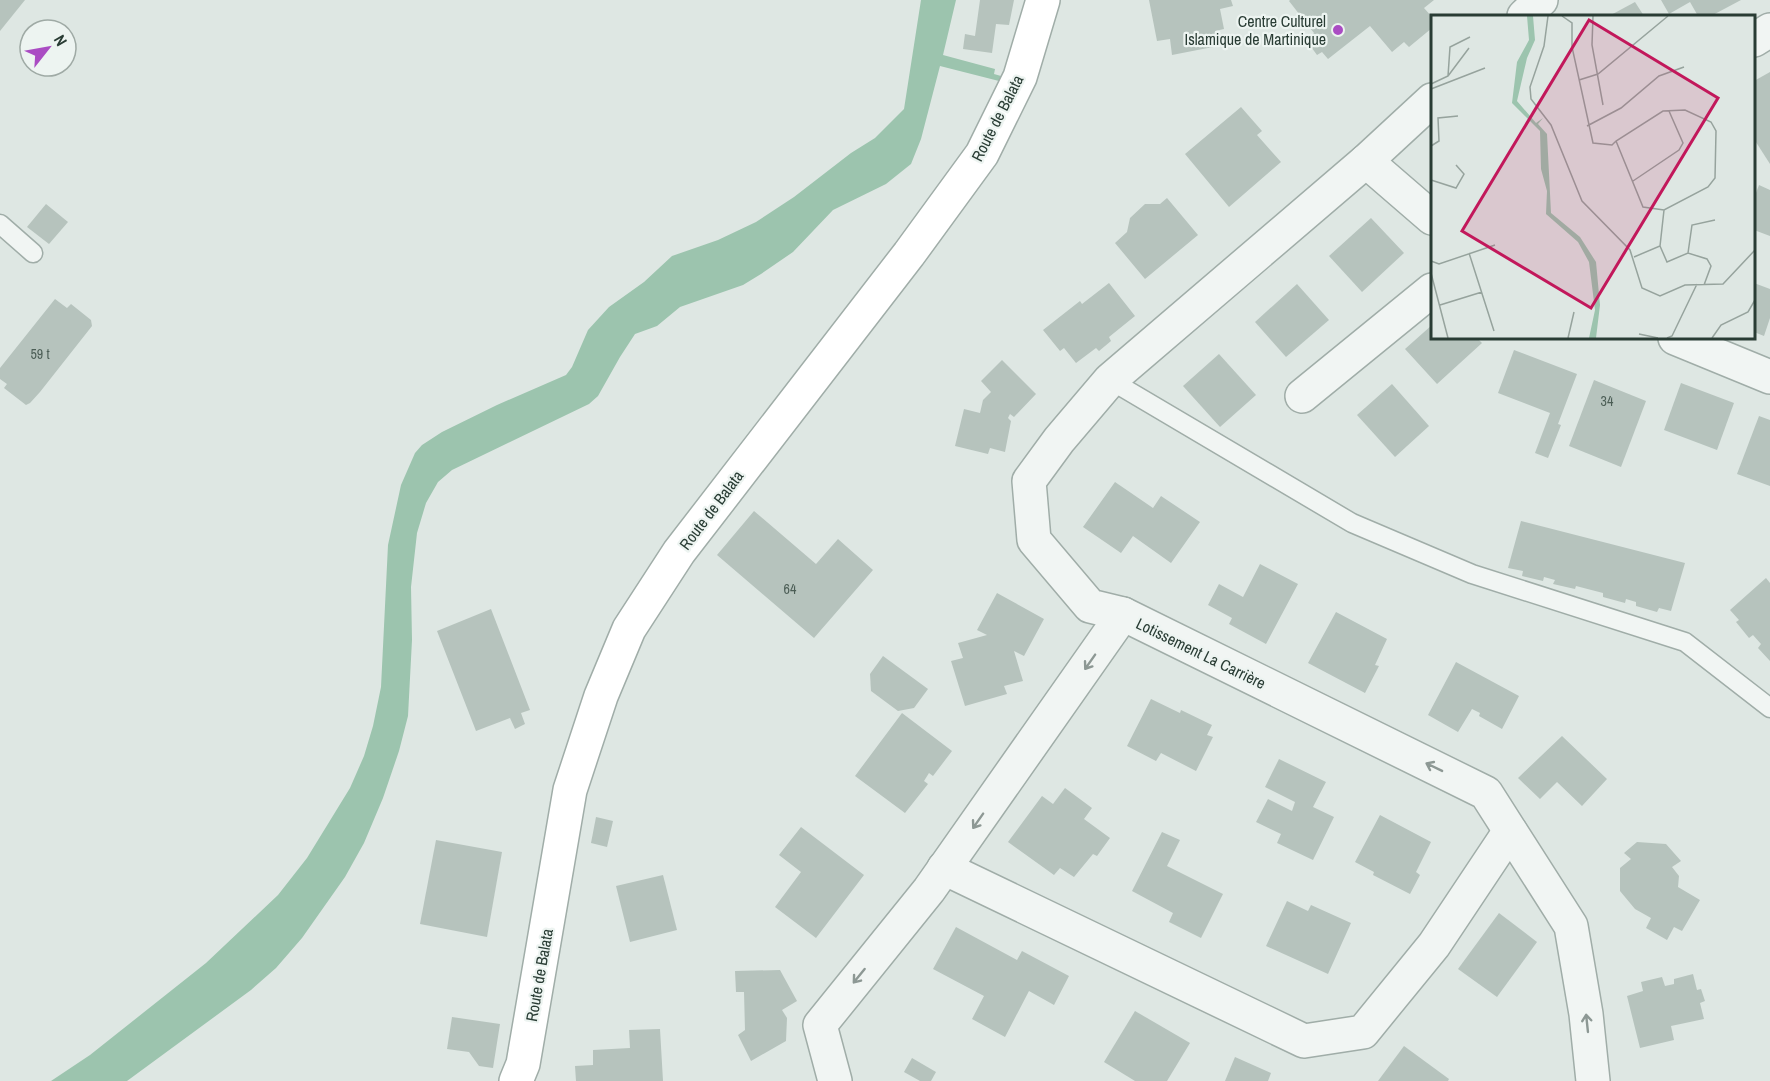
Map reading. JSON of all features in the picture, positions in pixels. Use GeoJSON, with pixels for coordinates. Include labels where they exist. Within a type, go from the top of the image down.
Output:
{"type":"FeatureCollection","features":[{"type":"Feature","properties":{"kind":"main road","name":"Route de Balata"},"geometry":{"type":"LineString","coordinates":[[516,1081],[525,1053],[570,790],[602,696],[630,629],[679,552],[909,254],[982,154],[1020,77],[1044,0]]}},
{"type":"Feature","properties":{"kind":"street"},"geometry":{"type":"LineString","coordinates":[[1525,15],[1541,0]]}},
{"type":"Feature","properties":{"kind":"street"},"geometry":{"type":"LineString","coordinates":[[1755,39],[1770,30]]}},
{"type":"Feature","properties":{"kind":"street"},"geometry":{"type":"LineString","coordinates":[[1123,614],[1090,606],[1034,540],[1029,481],[1059,440],[1110,380],[1366,162],[1431,101]]}},
{"type":"Feature","properties":{"kind":"street"},"geometry":{"type":"LineString","coordinates":[[1366,162],[1431,217]]}},
{"type":"Feature","properties":{"kind":"street"},"geometry":{"type":"LineString","coordinates":[[1302,396],[1431,291]]}},
{"type":"Feature","properties":{"kind":"street"},"geometry":{"type":"LineString","coordinates":[[1677,339],[1770,377]]}},
{"type":"Feature","properties":{"kind":"street","name":"Lotissement La Carrière"},"geometry":{"type":"LineString","coordinates":[[835,1081],[820,1025],[944,868],[1123,614],[1486,793],[1571,926],[1586,1014],[1593,1081]]}},
{"type":"Feature","properties":{"kind":"street"},"geometry":{"type":"LineString","coordinates":[[944,868],[1304,1041],[1363,1032],[1434,945],[1510,831]]}},
{"type":"Feature","properties":{"kind":"lane"},"geometry":{"type":"LineString","coordinates":[[0,224],[33,253]]}},
{"type":"Feature","properties":{"kind":"lane"},"geometry":{"type":"LineString","coordinates":[[1110,380],[1352,523],[1472,574],[1685,642],[1770,708]]}},
{"type":"Feature","properties":{"kind":"shaded area"},"geometry":{"type":"Polygon","coordinates":[[[921,0],[956,0],[943,55],[995,69],[994,74],[1001,76],[999,81],[940,66],[921,139],[911,164],[886,184],[833,210],[793,252],[761,274],[743,285],[680,307],[657,326],[635,334],[598,396],[589,404],[452,470],[438,482],[426,503],[417,533],[411,587],[412,640],[408,716],[383,798],[364,843],[345,877],[302,938],[276,968],[251,990],[127,1081],[51,1081],[90,1055],[206,963],[278,895],[307,858],[350,788],[364,756],[381,687],[388,545],[401,485],[415,453],[422,445],[442,432],[566,375],[572,367],[588,330],[609,307],[644,282],[672,256],[718,240],[756,222],[875,138],[904,109],[921,0]]]}},
{"type":"Feature","properties":{"kind":"building"},"geometry":{"type":"Polygon","coordinates":[[[0,0],[25,0],[0,31],[0,0]]]}},
{"type":"Feature","properties":{"kind":"building"},"geometry":{"type":"Polygon","coordinates":[[[980,0],[1014,0],[1009,25],[996,24],[992,53],[963,49],[965,34],[975,36],[980,0]]]}},
{"type":"Feature","properties":{"kind":"building"},"geometry":{"type":"Polygon","coordinates":[[[1149,0],[1231,0],[1233,6],[1220,9],[1224,29],[1215,31],[1218,46],[1172,55],[1170,39],[1157,41],[1149,0]]]}},
{"type":"Feature","properties":{"kind":"building","name":"Centre Culturel Islamique de Martinique"},"geometry":{"type":"Polygon","coordinates":[[[1434,0],[1424,8],[1431,16],[1431,29],[1409,47],[1404,42],[1392,52],[1370,26],[1328,59],[1322,52],[1317,55],[1306,40],[1314,33],[1289,1],[1434,0]]]}},
{"type":"Feature","properties":{"kind":"building"},"geometry":{"type":"Polygon","coordinates":[[[1661,0],[1741,0],[1713,15],[1697,15],[1690,2],[1669,14],[1661,0]]]}},
{"type":"Feature","properties":{"kind":"building"},"geometry":{"type":"Polygon","coordinates":[[[1635,2],[1643,15],[1611,15],[1635,2]]]}},
{"type":"Feature","properties":{"kind":"building"},"geometry":{"type":"Polygon","coordinates":[[[1770,72],[1770,164],[1755,141],[1755,80],[1770,72]]]}},
{"type":"Feature","properties":{"kind":"building"},"geometry":{"type":"Polygon","coordinates":[[[1241,107],[1262,131],[1257,135],[1281,162],[1229,207],[1185,154],[1241,107]]]}},
{"type":"Feature","properties":{"kind":"building"},"geometry":{"type":"Polygon","coordinates":[[[1759,185],[1770,190],[1770,236],[1755,230],[1755,195],[1759,185]]]}},
{"type":"Feature","properties":{"kind":"building"},"geometry":{"type":"Polygon","coordinates":[[[1167,198],[1198,235],[1145,279],[1115,243],[1127,232],[1130,218],[1145,204],[1160,204],[1167,198]]]}},
{"type":"Feature","properties":{"kind":"building"},"geometry":{"type":"Polygon","coordinates":[[[46,204],[68,222],[49,244],[27,227],[46,204]]]}},
{"type":"Feature","properties":{"kind":"building"},"geometry":{"type":"Polygon","coordinates":[[[1371,218],[1404,253],[1362,292],[1329,256],[1371,218]]]}},
{"type":"Feature","properties":{"kind":"building"},"geometry":{"type":"Polygon","coordinates":[[[1109,283],[1135,316],[1109,337],[1111,341],[1099,351],[1096,348],[1076,363],[1064,348],[1060,351],[1043,330],[1080,301],[1082,304],[1109,283]]]}},
{"type":"Feature","properties":{"kind":"building"},"geometry":{"type":"Polygon","coordinates":[[[1755,283],[1770,289],[1770,318],[1764,336],[1755,332],[1755,283]]]}},
{"type":"Feature","properties":{"kind":"building"},"geometry":{"type":"Polygon","coordinates":[[[1297,284],[1329,320],[1286,357],[1255,322],[1297,284]]]}},
{"type":"Feature","properties":{"kind":"building"},"geometry":{"type":"Polygon","coordinates":[[[55,299],[67,308],[71,304],[91,320],[92,326],[40,392],[26,405],[4,388],[7,384],[0,379],[0,368],[55,299]]]}},
{"type":"Feature","properties":{"kind":"building"},"geometry":{"type":"Polygon","coordinates":[[[1431,326],[1431,339],[1478,339],[1482,343],[1437,384],[1405,349],[1431,326]]]}},
{"type":"Feature","properties":{"kind":"building"},"geometry":{"type":"Polygon","coordinates":[[[1514,350],[1577,374],[1548,458],[1535,453],[1550,413],[1498,393],[1514,350]]]}},
{"type":"Feature","properties":{"kind":"building"},"geometry":{"type":"Polygon","coordinates":[[[1219,354],[1256,395],[1220,427],[1183,386],[1219,354]]]}},
{"type":"Feature","properties":{"kind":"building"},"geometry":{"type":"Polygon","coordinates":[[[1002,360],[1036,394],[1014,417],[1010,414],[1008,418],[1011,421],[1005,452],[990,448],[988,454],[955,446],[964,409],[980,413],[983,400],[991,392],[981,381],[1002,360]]]}},
{"type":"Feature","properties":{"kind":"building"},"geometry":{"type":"Polygon","coordinates":[[[1594,380],[1646,401],[1621,467],[1569,446],[1594,380]]]}},
{"type":"Feature","properties":{"kind":"building"},"geometry":{"type":"Polygon","coordinates":[[[1681,383],[1734,403],[1717,450],[1664,430],[1681,383]]]}},
{"type":"Feature","properties":{"kind":"building"},"geometry":{"type":"Polygon","coordinates":[[[1392,384],[1429,426],[1395,457],[1357,415],[1392,384]]]}},
{"type":"Feature","properties":{"kind":"building"},"geometry":{"type":"Polygon","coordinates":[[[1759,416],[1770,420],[1770,486],[1737,474],[1759,416]]]}},
{"type":"Feature","properties":{"kind":"building"},"geometry":{"type":"Polygon","coordinates":[[[1115,482],[1153,508],[1161,496],[1200,522],[1171,563],[1133,536],[1121,553],[1083,527],[1115,482]]]}},
{"type":"Feature","properties":{"kind":"building"},"geometry":{"type":"Polygon","coordinates":[[[754,511],[816,564],[838,539],[873,570],[814,638],[717,555],[754,511]]]}},
{"type":"Feature","properties":{"kind":"building"},"geometry":{"type":"Polygon","coordinates":[[[1521,521],[1685,563],[1671,611],[1659,608],[1657,612],[1636,606],[1636,602],[1626,599],[1625,603],[1603,597],[1603,593],[1576,586],[1575,589],[1553,584],[1555,580],[1544,577],[1543,581],[1522,576],[1523,571],[1508,568],[1521,521]]]}},
{"type":"Feature","properties":{"kind":"building"},"geometry":{"type":"Polygon","coordinates":[[[1260,564],[1298,584],[1266,644],[1229,624],[1232,618],[1208,605],[1219,584],[1243,597],[1260,564]]]}},
{"type":"Feature","properties":{"kind":"building"},"geometry":{"type":"Polygon","coordinates":[[[1766,578],[1770,583],[1770,661],[1758,648],[1761,644],[1753,635],[1749,638],[1736,622],[1739,620],[1730,610],[1766,578]]]}},
{"type":"Feature","properties":{"kind":"building"},"geometry":{"type":"Polygon","coordinates":[[[997,593],[1044,619],[1024,656],[1014,651],[1023,681],[1004,686],[1007,694],[965,706],[951,661],[963,658],[958,643],[987,635],[977,630],[997,593]]]}},
{"type":"Feature","properties":{"kind":"building"},"geometry":{"type":"Polygon","coordinates":[[[491,609],[530,710],[521,713],[525,724],[515,729],[510,718],[476,731],[437,631],[491,609]]]}},
{"type":"Feature","properties":{"kind":"building"},"geometry":{"type":"Polygon","coordinates":[[[1336,612],[1387,639],[1375,665],[1379,666],[1365,693],[1308,663],[1336,612]]]}},
{"type":"Feature","properties":{"kind":"building"},"geometry":{"type":"Polygon","coordinates":[[[883,656],[928,689],[914,708],[898,711],[871,691],[870,674],[883,656]]]}},
{"type":"Feature","properties":{"kind":"building"},"geometry":{"type":"Polygon","coordinates":[[[1456,662],[1519,696],[1502,729],[1479,716],[1480,713],[1472,709],[1458,732],[1428,715],[1456,662]]]}},
{"type":"Feature","properties":{"kind":"building"},"geometry":{"type":"Polygon","coordinates":[[[1151,699],[1212,725],[1207,735],[1213,737],[1196,771],[1161,753],[1156,761],[1127,746],[1151,699]]]}},
{"type":"Feature","properties":{"kind":"building"},"geometry":{"type":"Polygon","coordinates":[[[902,713],[952,751],[933,776],[929,773],[924,781],[928,784],[905,813],[855,776],[902,713]]]}},
{"type":"Feature","properties":{"kind":"building"},"geometry":{"type":"Polygon","coordinates":[[[1562,736],[1607,779],[1582,806],[1557,782],[1540,799],[1518,778],[1562,736]]]}},
{"type":"Feature","properties":{"kind":"building"},"geometry":{"type":"Polygon","coordinates":[[[1279,759],[1326,782],[1313,807],[1334,817],[1313,860],[1277,843],[1281,834],[1256,822],[1268,799],[1292,811],[1295,802],[1265,787],[1279,759]]]}},
{"type":"Feature","properties":{"kind":"building"},"geometry":{"type":"Polygon","coordinates":[[[1065,788],[1092,808],[1084,819],[1110,838],[1097,856],[1093,854],[1074,877],[1060,868],[1054,875],[1008,842],[1042,796],[1053,804],[1065,788]]]}},
{"type":"Feature","properties":{"kind":"building"},"geometry":{"type":"Polygon","coordinates":[[[1380,815],[1431,842],[1416,872],[1420,875],[1410,894],[1373,875],[1374,872],[1355,862],[1380,815]]]}},
{"type":"Feature","properties":{"kind":"building"},"geometry":{"type":"Polygon","coordinates":[[[596,817],[613,821],[607,847],[591,843],[596,817]]]}},
{"type":"Feature","properties":{"kind":"building"},"geometry":{"type":"Polygon","coordinates":[[[801,827],[864,875],[816,938],[775,907],[801,872],[779,855],[801,827]]]}},
{"type":"Feature","properties":{"kind":"building"},"geometry":{"type":"Polygon","coordinates":[[[1162,832],[1180,840],[1167,866],[1223,894],[1201,938],[1169,922],[1173,913],[1132,891],[1162,832]]]}},
{"type":"Feature","properties":{"kind":"building"},"geometry":{"type":"Polygon","coordinates":[[[436,840],[502,852],[487,937],[420,924],[436,840]]]}},
{"type":"Feature","properties":{"kind":"building"},"geometry":{"type":"Polygon","coordinates":[[[1637,842],[1666,844],[1681,861],[1672,867],[1679,876],[1678,887],[1700,900],[1682,931],[1674,927],[1667,940],[1646,928],[1651,918],[1635,909],[1620,891],[1620,868],[1631,859],[1624,853],[1637,842]]]}},
{"type":"Feature","properties":{"kind":"building"},"geometry":{"type":"Polygon","coordinates":[[[663,875],[677,930],[630,942],[616,886],[663,875]]]}},
{"type":"Feature","properties":{"kind":"building"},"geometry":{"type":"Polygon","coordinates":[[[1287,901],[1308,911],[1311,905],[1351,923],[1328,974],[1266,946],[1287,901]]]}},
{"type":"Feature","properties":{"kind":"building"},"geometry":{"type":"Polygon","coordinates":[[[1499,913],[1537,942],[1497,997],[1458,969],[1499,913]]]}},
{"type":"Feature","properties":{"kind":"building"},"geometry":{"type":"Polygon","coordinates":[[[956,927],[1017,960],[1022,951],[1069,976],[1054,1005],[1029,991],[1005,1037],[972,1019],[984,996],[933,969],[956,927]]]}},
{"type":"Feature","properties":{"kind":"building"},"geometry":{"type":"Polygon","coordinates":[[[780,970],[797,1001],[782,1010],[787,1018],[786,1041],[751,1061],[738,1035],[745,1030],[744,992],[736,992],[735,971],[780,970]]]}},
{"type":"Feature","properties":{"kind":"building"},"geometry":{"type":"Polygon","coordinates":[[[1693,974],[1697,990],[1701,989],[1705,1001],[1700,1003],[1704,1019],[1671,1026],[1674,1040],[1640,1048],[1627,996],[1643,991],[1641,982],[1662,977],[1665,986],[1674,984],[1674,979],[1693,974]]]}},
{"type":"Feature","properties":{"kind":"building"},"geometry":{"type":"Polygon","coordinates":[[[1135,1011],[1190,1043],[1167,1081],[1135,1081],[1104,1062],[1135,1011]]]}},
{"type":"Feature","properties":{"kind":"building"},"geometry":{"type":"Polygon","coordinates":[[[452,1017],[500,1024],[493,1068],[479,1066],[469,1052],[447,1049],[452,1017]]]}},
{"type":"Feature","properties":{"kind":"building"},"geometry":{"type":"Polygon","coordinates":[[[660,1029],[663,1081],[576,1081],[575,1066],[593,1065],[593,1050],[630,1048],[629,1030],[660,1029]]]}},
{"type":"Feature","properties":{"kind":"building"},"geometry":{"type":"Polygon","coordinates":[[[1404,1046],[1449,1079],[1448,1081],[1378,1081],[1404,1046]]]}},
{"type":"Feature","properties":{"kind":"building"},"geometry":{"type":"Polygon","coordinates":[[[1235,1057],[1271,1073],[1268,1081],[1225,1081],[1235,1057]]]}},
{"type":"Feature","properties":{"kind":"building"},"geometry":{"type":"Polygon","coordinates":[[[912,1058],[936,1072],[931,1081],[920,1081],[904,1072],[912,1058]]]}},
{"type":"Feature","properties":{"kind":"place","name":"Centre Culturel Islamique de Martinique"},"geometry":{"type":"Point","coordinates":[1338,30]}}]}
